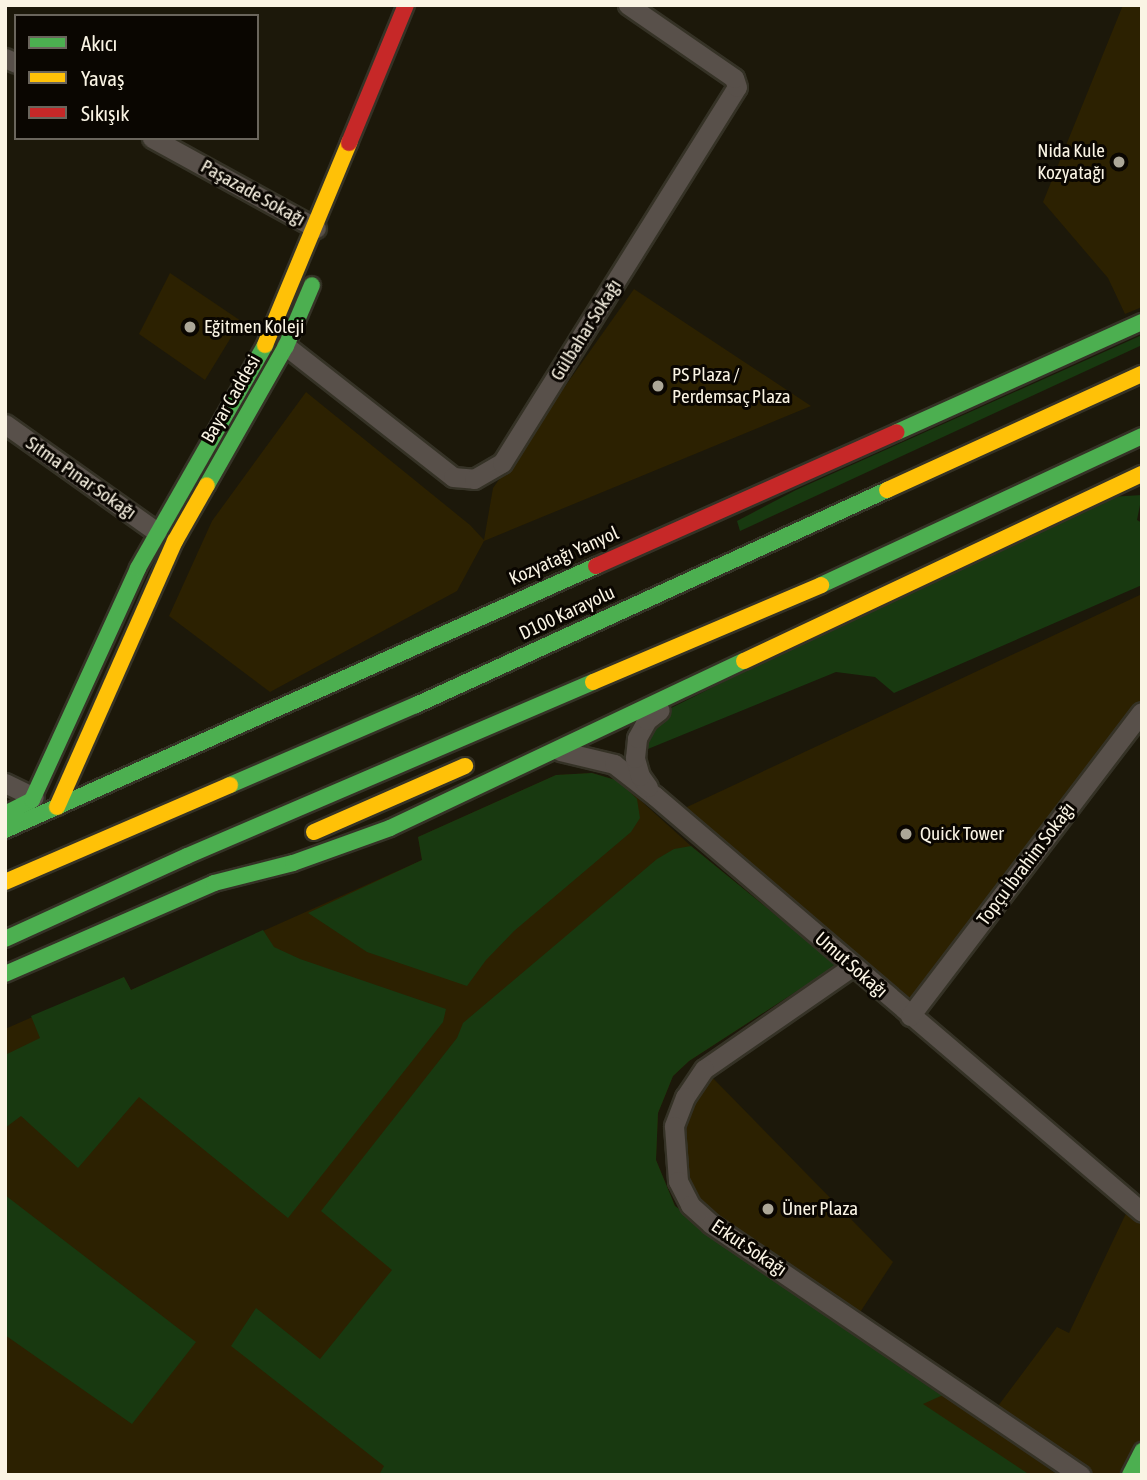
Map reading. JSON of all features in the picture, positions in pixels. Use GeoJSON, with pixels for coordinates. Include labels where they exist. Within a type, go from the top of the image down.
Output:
{"type":"FeatureCollection","features":[{"type":"Feature","properties":{"kind":"main road","name":"Bayar Caddesi"},"geometry":{"type":"LineString","coordinates":[[34,797],[157,532],[270,336],[406,5]]}},
{"type":"Feature","properties":{"kind":"main road","name":"Bayar Caddesi"},"geometry":{"type":"LineString","coordinates":[[57,807],[175,541],[286,346],[316,274]]}},
{"type":"Feature","properties":{"kind":"main road","name":"Kozyatağı Yanyol"},"geometry":{"type":"LineString","coordinates":[[5,830],[1142,322]]}},
{"type":"Feature","properties":{"kind":"main road","name":"D100 Karayolu"},"geometry":{"type":"LineString","coordinates":[[5,882],[416,705],[1142,374]]}},
{"type":"Feature","properties":{"kind":"main road"},"geometry":{"type":"LineString","coordinates":[[5,939],[187,856],[853,571],[1142,436]]}},
{"type":"Feature","properties":{"kind":"main road"},"geometry":{"type":"LineString","coordinates":[[214,883],[293,863],[390,828],[1142,474]]}},
{"type":"Feature","properties":{"kind":"main road"},"geometry":{"type":"LineString","coordinates":[[688,660],[853,571]]}},
{"type":"Feature","properties":{"kind":"main road"},"geometry":{"type":"LineString","coordinates":[[300,839],[486,756]]}},
{"type":"Feature","properties":{"kind":"main road"},"geometry":{"type":"LineString","coordinates":[[5,814],[28,804],[34,797],[57,807]]}},
{"type":"Feature","properties":{"kind":"main road"},"geometry":{"type":"LineString","coordinates":[[5,975],[214,883],[275,851]]}},
{"type":"Feature","properties":{"kind":"main road"},"geometry":{"type":"LineString","coordinates":[[1130,1475],[1142,1451]]}},
{"type":"Feature","properties":{"kind":"street","name":"Gülbahar Sokağı"},"geometry":{"type":"LineString","coordinates":[[286,346],[453,477],[474,479],[499,466],[736,89],[734,78],[628,5]]}},
{"type":"Feature","properties":{"kind":"street","name":"Paşazade Sokağı"},"geometry":{"type":"LineString","coordinates":[[156,140],[316,228]]}},
{"type":"Feature","properties":{"kind":"street","name":"Sıtma Pınar Sokağı"},"geometry":{"type":"LineString","coordinates":[[5,424],[157,532]]}},
{"type":"Feature","properties":{"kind":"street"},"geometry":{"type":"LineString","coordinates":[[1093,498],[1142,495]]}},
{"type":"Feature","properties":{"kind":"street"},"geometry":{"type":"LineString","coordinates":[[655,796],[640,776],[635,758],[637,738],[647,720],[690,687]]}},
{"type":"Feature","properties":{"kind":"street","name":"Topçu İbrahim Sokağı"},"geometry":{"type":"LineString","coordinates":[[910,1016],[1142,712]]}},
{"type":"Feature","properties":{"kind":"street","name":"Umut Sokağı"},"geometry":{"type":"LineString","coordinates":[[545,753],[565,751],[614,764],[655,796],[1142,1212]]}},
{"type":"Feature","properties":{"kind":"street"},"geometry":{"type":"LineString","coordinates":[[5,783],[34,797]]}},
{"type":"Feature","properties":{"kind":"street","name":"Erkut Sokağı"},"geometry":{"type":"LineString","coordinates":[[853,966],[704,1069],[685,1097],[674,1126],[678,1181],[690,1205],[711,1224],[1081,1475]]}},
{"type":"Feature","properties":{"kind":"shaded area"},"geometry":{"type":"Polygon","coordinates":[[[1123,5],[1142,5],[1142,307],[1125,314],[1108,278],[1043,202],[1123,5]]]}},
{"type":"Feature","properties":{"kind":"shaded area","name":"Eğitmen Koleji"},"geometry":{"type":"Polygon","coordinates":[[[170,273],[241,321],[205,380],[139,334],[170,273]]]}},
{"type":"Feature","properties":{"kind":"shaded area"},"geometry":{"type":"Polygon","coordinates":[[[634,289],[811,406],[484,541],[457,591],[270,692],[169,616],[212,521],[306,392],[470,525],[484,540],[493,488],[634,289]]]}},
{"type":"Feature","properties":{"kind":"shaded area"},"geometry":{"type":"Polygon","coordinates":[[[1142,594],[1142,705],[909,1001],[672,814],[1142,594]]]}},
{"type":"Feature","properties":{"kind":"shaded area"},"geometry":{"type":"Polygon","coordinates":[[[592,773],[619,781],[691,846],[837,965],[689,1061],[673,1076],[658,1113],[656,1160],[675,1206],[1058,1475],[5,1475],[5,1029],[124,977],[131,990],[422,860],[418,837],[556,775],[592,773]]]}},
{"type":"Feature","properties":{"kind":"shaded area"},"geometry":{"type":"Polygon","coordinates":[[[704,1069],[893,1262],[855,1320],[711,1224],[678,1181],[685,1097],[704,1069]]]}},
{"type":"Feature","properties":{"kind":"shaded area"},"geometry":{"type":"Polygon","coordinates":[[[1131,1203],[1142,1212],[1142,1451],[1130,1475],[1081,1475],[992,1414],[1057,1327],[1069,1333],[1131,1203]]]}},
{"type":"Feature","properties":{"kind":"green space"},"geometry":{"type":"Polygon","coordinates":[[[1142,335],[1142,345],[740,531],[737,521],[796,490],[1142,335]]]}},
{"type":"Feature","properties":{"kind":"green space"},"geometry":{"type":"Polygon","coordinates":[[[1142,495],[1137,520],[1142,523],[1142,585],[894,693],[875,677],[836,672],[643,751],[647,720],[1093,498],[1142,495]]]}},
{"type":"Feature","properties":{"kind":"green space"},"geometry":{"type":"Polygon","coordinates":[[[592,773],[619,781],[637,799],[640,818],[631,832],[514,931],[486,960],[467,986],[367,952],[308,913],[422,860],[418,837],[556,775],[592,773]]]}},
{"type":"Feature","properties":{"kind":"green space"},"geometry":{"type":"Polygon","coordinates":[[[691,846],[837,965],[689,1061],[673,1076],[658,1113],[656,1160],[675,1206],[943,1395],[923,1404],[1030,1475],[379,1475],[384,1466],[231,1346],[256,1308],[320,1359],[392,1270],[321,1211],[457,1038],[463,1023],[657,859],[674,849],[691,846]]]}},
{"type":"Feature","properties":{"kind":"green space"},"geometry":{"type":"Polygon","coordinates":[[[263,930],[274,947],[300,959],[446,1009],[443,1022],[288,1218],[139,1097],[78,1168],[21,1116],[5,1128],[5,1055],[40,1038],[31,1016],[124,977],[131,990],[263,930]]]}},
{"type":"Feature","properties":{"kind":"green space"},"geometry":{"type":"Polygon","coordinates":[[[5,1195],[196,1342],[132,1424],[5,1335],[5,1195]]]}},
{"type":"Feature","properties":{"kind":"traffic: fast"},"geometry":{"type":"LineString","coordinates":[[207,485],[286,346],[312,285]]}},
{"type":"Feature","properties":{"kind":"traffic: fast"},"geometry":{"type":"LineString","coordinates":[[897,432],[1142,322]]}},
{"type":"Feature","properties":{"kind":"traffic: fast"},"geometry":{"type":"LineString","coordinates":[[5,814],[32,800],[138,568],[265,345]]}},
{"type":"Feature","properties":{"kind":"traffic: fast"},"geometry":{"type":"LineString","coordinates":[[821,585],[1142,436]]}},
{"type":"Feature","properties":{"kind":"traffic: fast"},"geometry":{"type":"LineString","coordinates":[[230,785],[416,705],[887,490]]}},
{"type":"Feature","properties":{"kind":"traffic: fast"},"geometry":{"type":"LineString","coordinates":[[5,830],[596,566]]}},
{"type":"Feature","properties":{"kind":"traffic: fast"},"geometry":{"type":"LineString","coordinates":[[5,974],[214,883],[293,863],[390,828],[744,661]]}},
{"type":"Feature","properties":{"kind":"traffic: fast"},"geometry":{"type":"LineString","coordinates":[[5,939],[187,856],[593,682]]}},
{"type":"Feature","properties":{"kind":"traffic: fast"},"geometry":{"type":"LineString","coordinates":[[1130,1475],[1142,1451]]}},
{"type":"Feature","properties":{"kind":"traffic: slow"},"geometry":{"type":"LineString","coordinates":[[265,345],[349,143]]}},
{"type":"Feature","properties":{"kind":"traffic: slow"},"geometry":{"type":"LineString","coordinates":[[887,490],[1142,374]]}},
{"type":"Feature","properties":{"kind":"traffic: slow"},"geometry":{"type":"LineString","coordinates":[[744,661],[1142,474]]}},
{"type":"Feature","properties":{"kind":"traffic: slow"},"geometry":{"type":"LineString","coordinates":[[57,807],[175,541],[207,485]]}},
{"type":"Feature","properties":{"kind":"traffic: slow"},"geometry":{"type":"LineString","coordinates":[[593,682],[821,585]]}},
{"type":"Feature","properties":{"kind":"traffic: slow"},"geometry":{"type":"LineString","coordinates":[[314,832],[465,766]]}},
{"type":"Feature","properties":{"kind":"traffic: slow"},"geometry":{"type":"LineString","coordinates":[[5,882],[230,785]]}},
{"type":"Feature","properties":{"kind":"traffic: jam"},"geometry":{"type":"LineString","coordinates":[[349,143],[406,5]]}},
{"type":"Feature","properties":{"kind":"traffic: jam"},"geometry":{"type":"LineString","coordinates":[[596,566],[897,432]]}},
{"type":"Feature","properties":{"kind":"place","name":"Nida Kule Kozyatağı"},"geometry":{"type":"Point","coordinates":[1119,162]}},
{"type":"Feature","properties":{"kind":"place","name":"Eğitmen Koleji"},"geometry":{"type":"Point","coordinates":[190,327]}},
{"type":"Feature","properties":{"kind":"place","name":"PS Plaza / Perdemsaç Plaza"},"geometry":{"type":"Point","coordinates":[658,386]}},
{"type":"Feature","properties":{"kind":"place","name":"Quick Tower"},"geometry":{"type":"Point","coordinates":[906,834]}},
{"type":"Feature","properties":{"kind":"place","name":"Üner Plaza"},"geometry":{"type":"Point","coordinates":[768,1209]}}]}
